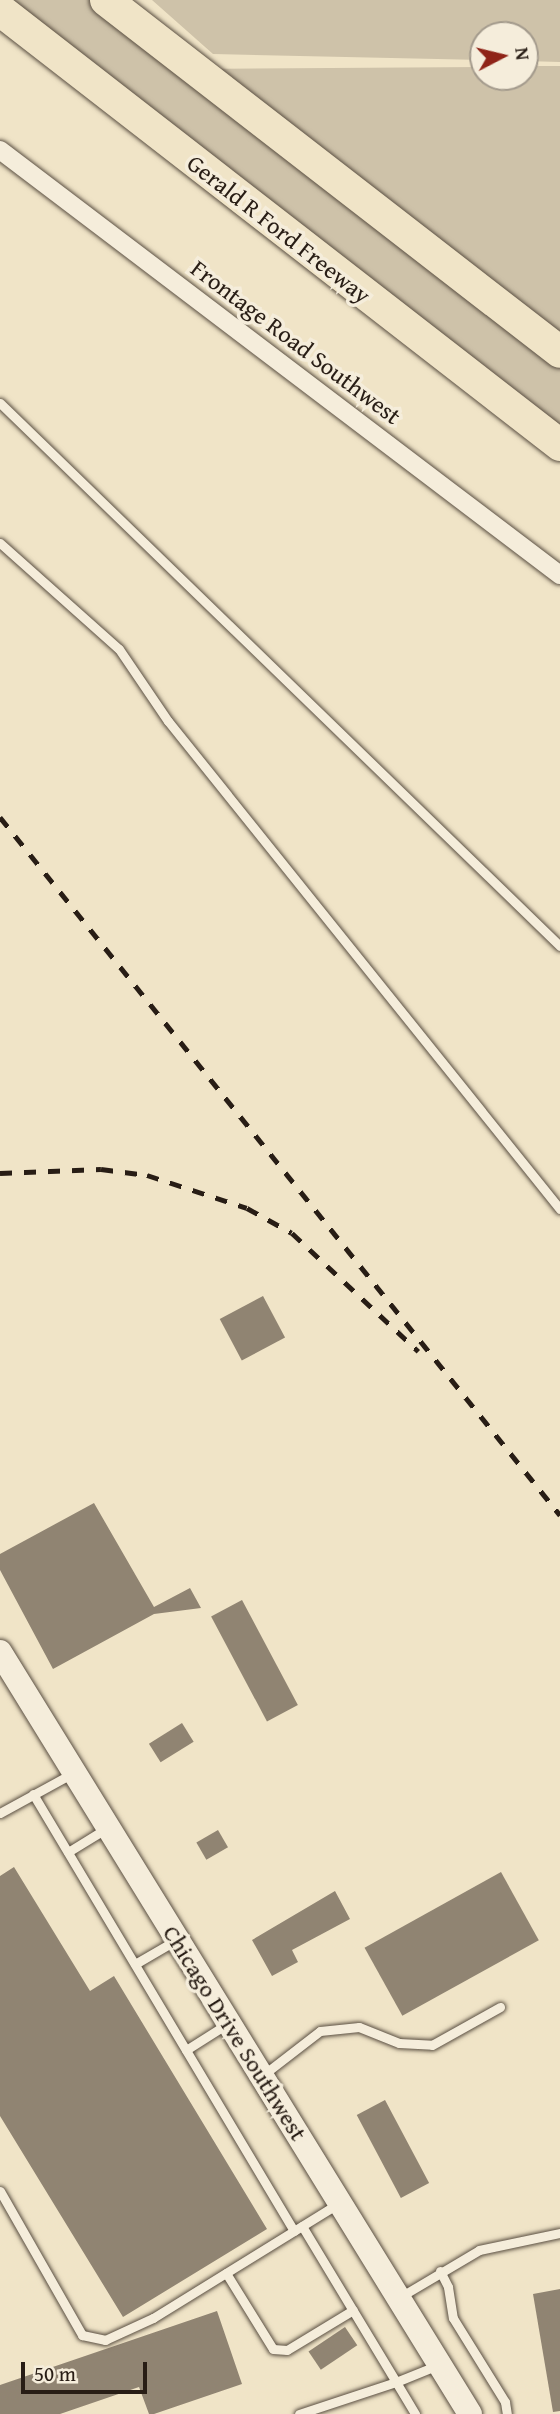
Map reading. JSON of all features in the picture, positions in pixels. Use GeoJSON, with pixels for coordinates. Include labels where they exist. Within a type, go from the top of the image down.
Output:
{"type":"FeatureCollection","features":[{"type":"Feature","properties":{"kind":"highway"},"geometry":{"type":"LineString","coordinates":[[106,0],[560,352]]}},
{"type":"Feature","properties":{"kind":"highway","name":"Gerald R Ford Freeway"},"geometry":{"type":"LineString","coordinates":[[0,10],[560,445]]}},
{"type":"Feature","properties":{"kind":"main road","name":"Chicago Drive Southwest"},"geometry":{"type":"LineString","coordinates":[[0,1652],[470,2414]]}},
{"type":"Feature","properties":{"kind":"street","name":"Frontage Road Southwest"},"geometry":{"type":"LineString","coordinates":[[0,150],[560,575]]}},
{"type":"Feature","properties":{"kind":"lane"},"geometry":{"type":"LineString","coordinates":[[0,403],[560,946]]}},
{"type":"Feature","properties":{"kind":"lane"},"geometry":{"type":"LineString","coordinates":[[0,543],[119,649],[167,721],[560,1209]]}},
{"type":"Feature","properties":{"kind":"lane"},"geometry":{"type":"LineString","coordinates":[[0,1813],[74,1772]]}},
{"type":"Feature","properties":{"kind":"lane"},"geometry":{"type":"LineString","coordinates":[[33,1794],[186,2050],[298,2229],[353,2310],[415,2414]]}},
{"type":"Feature","properties":{"kind":"lane"},"geometry":{"type":"LineString","coordinates":[[68,1852],[108,1827]]}},
{"type":"Feature","properties":{"kind":"lane"},"geometry":{"type":"LineString","coordinates":[[135,1964],[177,1939]]}},
{"type":"Feature","properties":{"kind":"lane"},"geometry":{"type":"LineString","coordinates":[[261,2076],[320,2031],[359,2027],[399,2043],[432,2045],[500,2007]]}},
{"type":"Feature","properties":{"kind":"lane"},"geometry":{"type":"LineString","coordinates":[[186,2050],[229,2023]]}},
{"type":"Feature","properties":{"kind":"lane"},"geometry":{"type":"LineString","coordinates":[[0,2191],[82,2335],[105,2340],[153,2318],[340,2203]]}},
{"type":"Feature","properties":{"kind":"lane"},"geometry":{"type":"LineString","coordinates":[[398,2298],[479,2250],[560,2233]]}},
{"type":"Feature","properties":{"kind":"lane"},"geometry":{"type":"LineString","coordinates":[[440,2271],[448,2287],[453,2318],[505,2402],[507,2414]]}},
{"type":"Feature","properties":{"kind":"lane"},"geometry":{"type":"LineString","coordinates":[[226,2273],[273,2349],[287,2350],[353,2310]]}},
{"type":"Feature","properties":{"kind":"lane"},"geometry":{"type":"LineString","coordinates":[[299,2414],[439,2365]]}},
{"type":"Feature","properties":{"kind":"shaded area"},"geometry":{"type":"Polygon","coordinates":[[[0,0],[106,0],[191,69],[469,67],[469,91],[539,91],[539,66],[560,66],[560,445],[0,0]]]}},
{"type":"Feature","properties":{"kind":"shaded area"},"geometry":{"type":"Polygon","coordinates":[[[152,0],[560,0],[560,62],[539,61],[539,21],[469,21],[469,60],[213,54],[152,0]]]}},
{"type":"Feature","properties":{"kind":"building"},"geometry":{"type":"Polygon","coordinates":[[[263,1296],[285,1337],[242,1361],[220,1319],[263,1296]]]}},
{"type":"Feature","properties":{"kind":"building"},"geometry":{"type":"Polygon","coordinates":[[[94,1503],[154,1607],[190,1588],[201,1608],[154,1614],[53,1669],[0,1570],[0,1554],[94,1503]]]}},
{"type":"Feature","properties":{"kind":"building"},"geometry":{"type":"Polygon","coordinates":[[[242,1600],[298,1705],[267,1722],[211,1616],[242,1600]]]}},
{"type":"Feature","properties":{"kind":"building"},"geometry":{"type":"Polygon","coordinates":[[[182,1723],[194,1742],[161,1762],[149,1744],[182,1723]]]}},
{"type":"Feature","properties":{"kind":"building"},"geometry":{"type":"Polygon","coordinates":[[[218,1830],[228,1847],[206,1860],[196,1842],[218,1830]]]}},
{"type":"Feature","properties":{"kind":"building"},"geometry":{"type":"Polygon","coordinates":[[[14,1867],[90,1991],[114,1976],[267,2229],[123,2317],[0,2116],[0,1876],[14,1867]]]}},
{"type":"Feature","properties":{"kind":"building"},"geometry":{"type":"Polygon","coordinates":[[[501,1872],[539,1940],[402,2016],[365,1948],[501,1872]]]}},
{"type":"Feature","properties":{"kind":"building"},"geometry":{"type":"Polygon","coordinates":[[[335,1891],[350,1919],[292,1950],[298,1962],[272,1976],[252,1940],[335,1891]]]}},
{"type":"Feature","properties":{"kind":"building"},"geometry":{"type":"Polygon","coordinates":[[[385,2100],[429,2183],[401,2198],[357,2115],[385,2100]]]}},
{"type":"Feature","properties":{"kind":"building"},"geometry":{"type":"Polygon","coordinates":[[[560,2289],[560,2411],[553,2412],[533,2294],[560,2289]]]}},
{"type":"Feature","properties":{"kind":"building"},"geometry":{"type":"Polygon","coordinates":[[[217,2311],[242,2384],[154,2414],[149,2414],[139,2387],[60,2414],[0,2414],[0,2385],[217,2311]]]}},
{"type":"Feature","properties":{"kind":"building"},"geometry":{"type":"Polygon","coordinates":[[[345,2327],[357,2345],[321,2370],[309,2352],[345,2327]]]}},
{"type":"Feature","properties":{"kind":"railway"},"geometry":{"type":"LineString","coordinates":[[0,817],[560,1515]]}},
{"type":"Feature","properties":{"kind":"railway"},"geometry":{"type":"LineString","coordinates":[[0,1173],[101,1169],[147,1175],[247,1208],[292,1233],[418,1351]]}}]}
